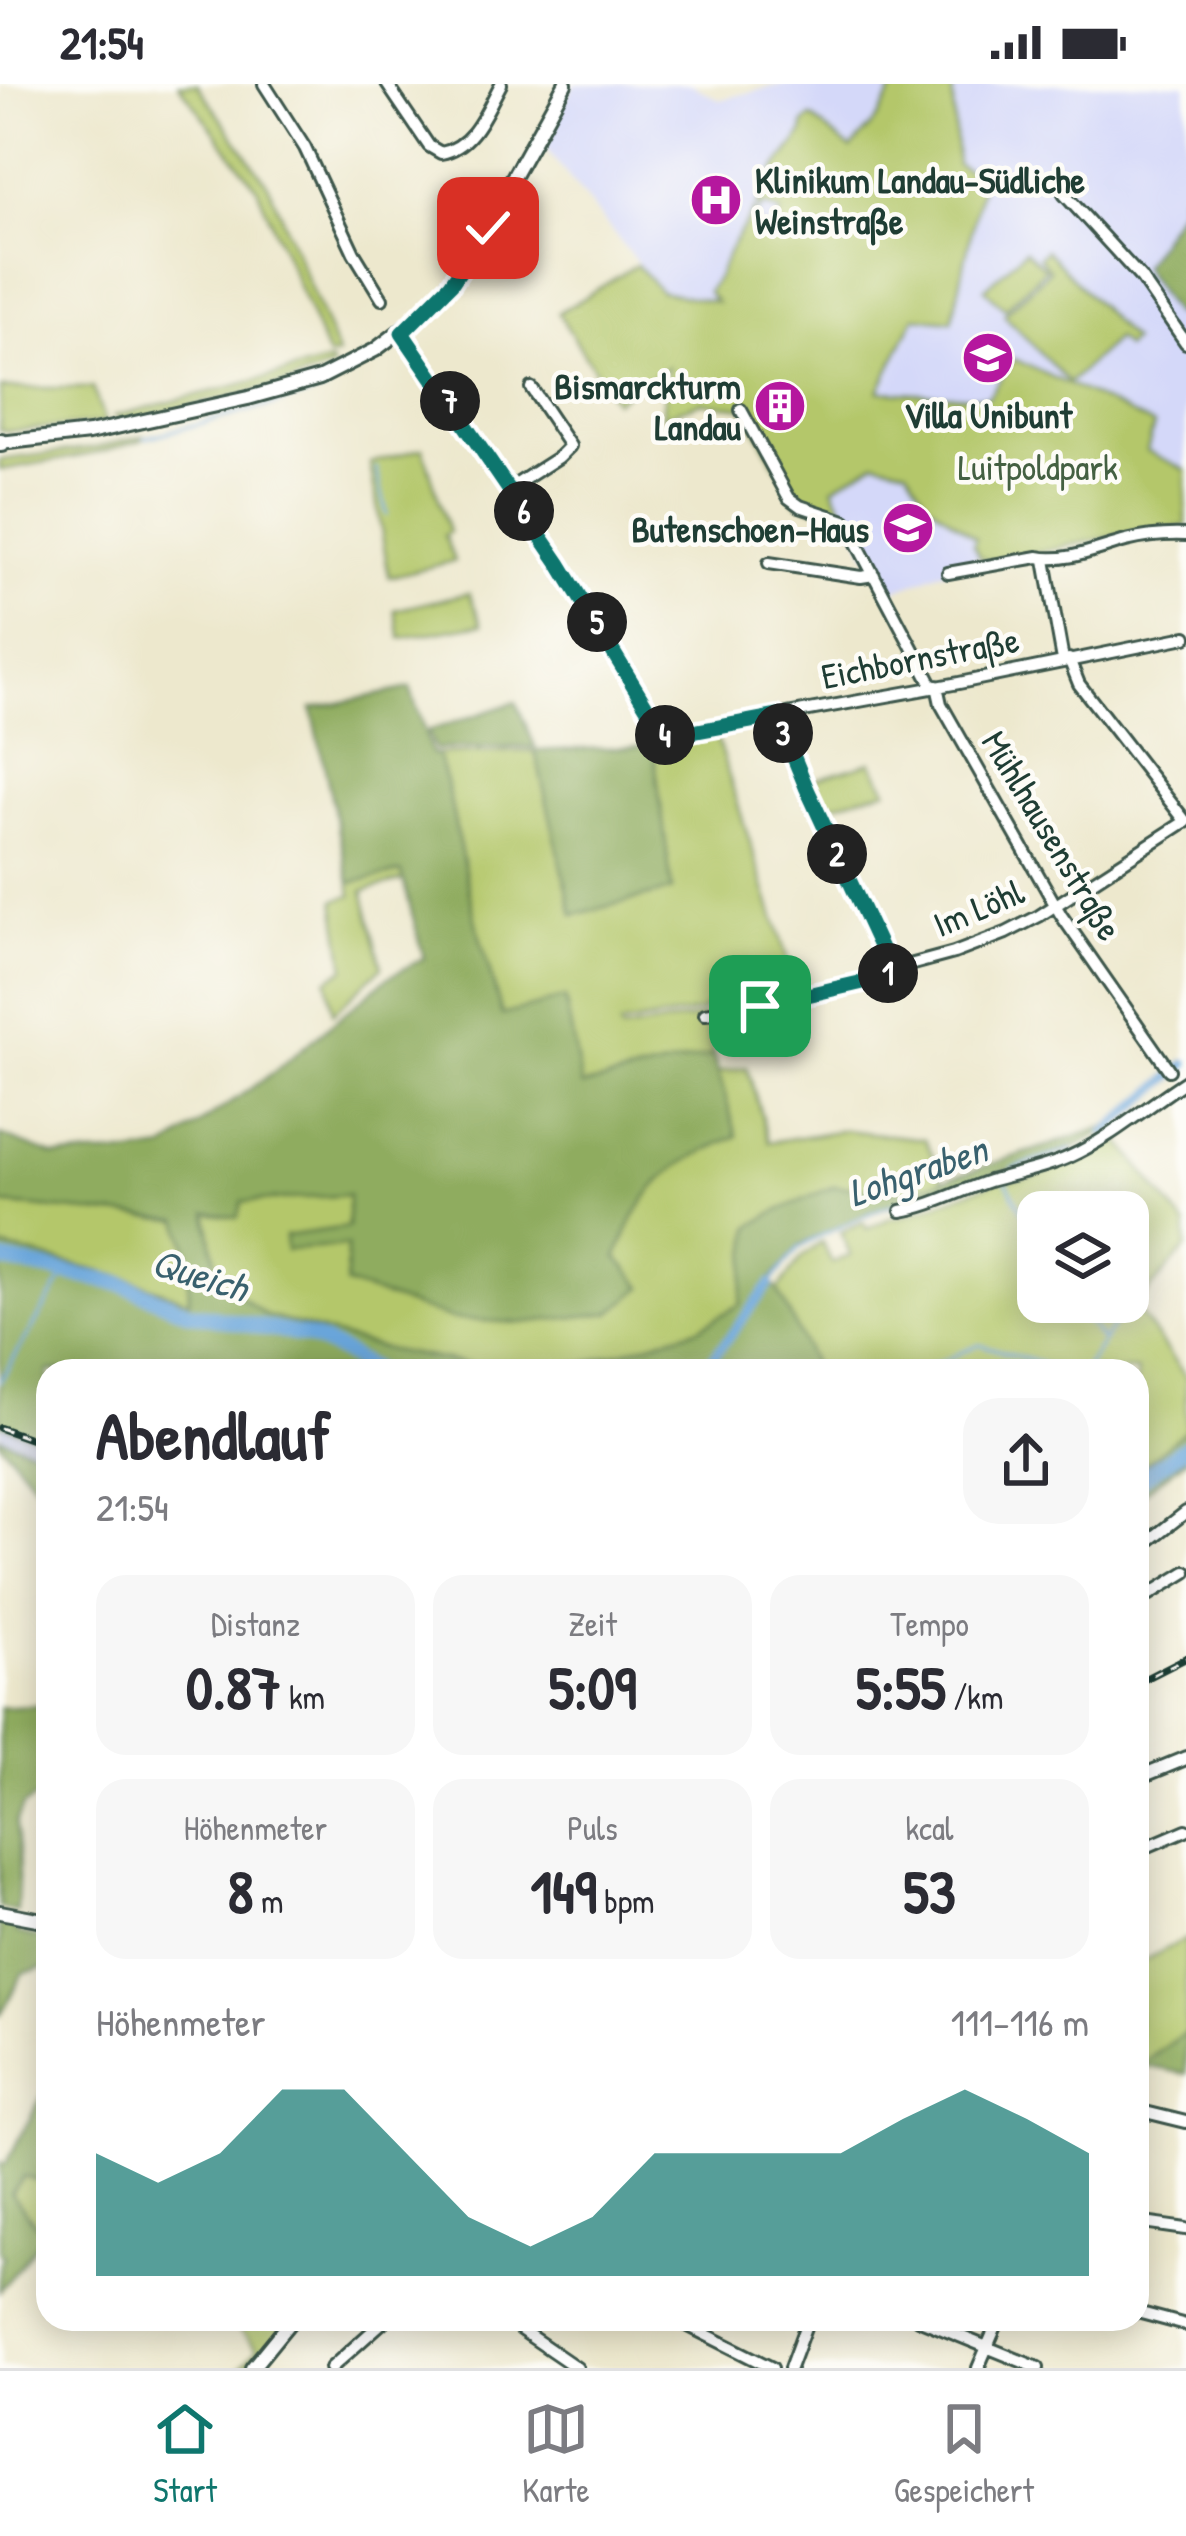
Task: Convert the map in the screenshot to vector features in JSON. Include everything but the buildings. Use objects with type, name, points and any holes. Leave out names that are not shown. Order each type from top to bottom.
[{"type":"street","points":[[283,84],[267,88],[305,148],[354,253],[382,299]]},
{"type":"street","points":[[387,84],[429,146],[441,153],[455,150],[472,136],[501,84]]},
{"type":"street","points":[[0,443],[89,433],[248,398],[320,378],[402,333],[471,257],[565,84]]},
{"type":"street","points":[[1064,194],[1141,278],[1186,343]]},
{"type":"street","points":[[402,333],[509,489],[570,446],[531,388]]},
{"type":"street","name":"Mühlhausenstraße","points":[[741,410],[789,498],[845,521],[1022,849],[1169,1070]]},
{"type":"street","name":"Eichbornstraße","points":[[509,489],[590,610],[665,736],[1186,637]]},
{"type":"street","points":[[948,573],[1070,556],[1139,538],[1186,535]]},
{"type":"street","points":[[1045,560],[1066,660],[1079,684],[1186,822]]},
{"type":"street","points":[[769,563],[874,575]]},
{"type":"street","points":[[777,716],[891,970]]},
{"type":"street","name":"Im Löhl","points":[[705,1014],[881,977],[1006,933],[1186,822]]},
{"type":"street","points":[[901,1211],[1040,1169],[1086,1149],[1184,1085]]},
{"type":"street","points":[[1149,1541],[1186,1512]]},
{"type":"street","points":[[1149,1595],[1186,1572]]},
{"type":"street","points":[[1149,1773],[1186,1758]]},
{"type":"street","points":[[1149,1846],[1186,1830]]},
{"type":"street","points":[[0,1912],[36,1919]]},
{"type":"street","points":[[1149,2113],[1186,2122]]},
{"type":"street","points":[[1149,2224],[1186,2229]]},
{"type":"street","points":[[1149,2315],[1186,2325]]},
{"type":"street","points":[[252,2368],[282,2331]]},
{"type":"street","points":[[331,2368],[373,2331]]},
{"type":"street","points":[[527,2331],[577,2368]]},
{"type":"street","points":[[699,2331],[772,2368]]},
{"type":"street","points":[[790,2368],[804,2331]]},
{"type":"street","points":[[949,2331],[1037,2368]]},
{"type":"street","points":[[978,2368],[994,2331]]},
{"type":"shaded area","name":"Klinikum Landau-Südliche Weinstraße","points":[[574,84],[691,84],[719,100],[784,84],[888,84],[893,90],[878,118],[718,302],[660,291],[542,144]]},
{"type":"shaded area","points":[[952,84],[1186,84],[1186,470],[1147,451],[1153,424],[1083,393],[989,397],[878,392],[915,317],[951,320],[957,164]]},
{"type":"shaded area","name":"Butenschoen-Haus","points":[[876,461],[907,468],[928,502],[976,538],[973,544],[979,557],[888,593],[832,488]]},
{"type":"shaded area","points":[[0,1424],[36,1437],[36,1451],[0,1438]]},
{"type":"green space","points":[[179,84],[197,84],[269,186],[338,355],[328,357],[257,188]]},
{"type":"green space","name":"Luitpoldpark","points":[[888,84],[952,84],[957,164],[983,178],[952,321],[915,317],[879,391],[988,397],[1014,359],[1154,425],[1147,451],[1186,470],[1186,526],[991,561],[979,557],[973,544],[976,538],[928,502],[907,468],[876,461],[833,487],[848,518],[796,502],[744,408],[702,402],[662,416],[668,367],[614,401],[558,313],[637,265],[660,291],[716,302],[707,291],[754,210],[755,224],[774,231],[781,213],[763,205],[760,210],[757,205],[768,179],[803,133],[804,124],[811,117],[851,149],[878,118],[893,90]]},
{"type":"green space","points":[[1186,190],[1186,318],[1173,314],[1142,267],[1182,205]]},
{"type":"green space","points":[[1025,250],[1045,269],[1005,309],[985,289]]},
{"type":"green space","points":[[1046,250],[1132,341],[1125,348],[1116,339],[1069,383],[1004,315],[1050,270],[1039,257]]},
{"type":"green space","points":[[330,362],[333,368],[295,381],[121,422],[114,416]]},
{"type":"green space","points":[[0,388],[93,388],[105,423],[0,430]]},
{"type":"green space","points":[[143,436],[93,454],[0,470],[0,460],[95,448]]},
{"type":"green space","points":[[423,448],[455,561],[389,577],[370,463]]},
{"type":"green space","points":[[469,593],[482,624],[401,638],[395,610]]},
{"type":"green space","points":[[410,688],[446,782],[476,923],[502,1015],[565,998],[582,1086],[713,1055],[737,1136],[675,1168],[648,1195],[617,1257],[643,1287],[610,1313],[521,1323],[452,1319],[346,1284],[347,1246],[286,1250],[285,1236],[348,1227],[348,1195],[242,1202],[238,1217],[207,1213],[218,1279],[266,1316],[438,1359],[36,1359],[36,1437],[0,1424],[0,1247],[126,1278],[189,1301],[187,1247],[179,1220],[0,1204],[0,1135],[55,1156],[165,1149],[274,1072],[387,978],[424,958],[401,872],[350,883],[312,709]]},
{"type":"green space","points":[[516,702],[535,747],[435,749],[428,731]]},
{"type":"green space","points":[[716,736],[797,989],[620,1026],[621,1031],[704,1016],[713,1055],[581,1086],[502,1015],[437,754],[535,751],[574,915],[672,890],[653,746]]},
{"type":"green space","points":[[653,746],[672,890],[573,915],[535,751]]},
{"type":"green space","points":[[871,762],[887,789],[825,807],[814,779]]},
{"type":"green space","points":[[401,872],[404,880],[363,891],[382,967],[333,1013],[327,980],[345,968],[335,900],[352,895],[350,883]]},
{"type":"green space","points":[[747,1067],[769,1142],[844,1130],[925,1139],[944,1181],[905,1192],[834,1186],[751,1228],[741,1304],[698,1329],[599,1359],[438,1359],[389,1350],[266,1316],[218,1279],[207,1213],[237,1217],[241,1202],[349,1195],[348,1227],[286,1236],[287,1249],[348,1246],[642,1287],[617,1257],[637,1212],[675,1168],[737,1136],[717,1072]]},
{"type":"green space","points":[[1110,1129],[1046,1158],[878,1209],[801,1245],[770,1282],[810,1359],[599,1359],[697,1329],[740,1304],[751,1227],[771,1214],[834,1186],[906,1192]]},
{"type":"green space","points":[[1115,1135],[1186,1226],[1186,1248],[1149,1291],[1149,1191],[1017,1191],[1017,1323],[1147,1323],[1186,1377],[1186,1430],[1149,1461],[1149,1359],[810,1359],[778,1290],[802,1257],[822,1242],[832,1263],[850,1255],[841,1232],[863,1222],[867,1229],[1003,1179],[1046,1172]]},
{"type":"green space","points":[[0,1204],[180,1220],[187,1247],[189,1303],[126,1278],[0,1247]]},
{"type":"green space","points":[[1186,1430],[1186,1459],[1149,1488],[1149,1461]]},
{"type":"green space","points":[[0,1438],[36,1451],[36,1486]]},
{"type":"green space","points":[[36,1706],[36,1798],[23,1806],[16,1822],[17,1912],[0,1908],[0,1708]]},
{"type":"green space","points":[[0,1917],[17,1922],[16,1933],[36,1937],[36,1970],[23,1973],[0,2016]]},
{"type":"green space","points":[[1186,1939],[1186,2032],[1149,2059],[1149,1958]]},
{"type":"green space","points":[[1186,2032],[1186,2074],[1149,2067],[1149,2059]]},
{"type":"green space","points":[[36,2107],[36,2180],[24,2176],[11,2194],[36,2224],[36,2244],[0,2291],[4,2256],[0,2253],[0,2163],[5,2165]]},
{"type":"green space","points":[[24,2176],[36,2180],[36,2223],[10,2194]]},
{"type":"green space","points":[[241,2331],[282,2331],[252,2368],[241,2368],[258,2348]]},
{"type":"waterway","points":[[145,438],[325,391]]},
{"type":"waterway","points":[[376,468],[387,515]]},
{"type":"waterway","name":"Lohgraben","points":[[1105,1133],[1186,1064]]},
{"type":"waterway","name":"Lohgraben","points":[[1013,1169],[1072,1150]]},
{"type":"waterway","points":[[1005,1179],[1017,1202]]},
{"type":"waterway","name":"Lohgraben","points":[[770,1284],[799,1248],[823,1235],[882,1208],[964,1185]]},
{"type":"waterway","name":"Queich","points":[[0,1260],[122,1284],[188,1312],[309,1337],[354,1359]]},
{"type":"waterway","points":[[0,1381],[66,1273]]},
{"type":"waterway","name":"Lohgraben","points":[[712,1359],[770,1284]]},
{"type":"waterway","points":[[1088,1323],[1102,1340]]},
{"type":"waterway","points":[[1092,1359],[1115,1323]]},
{"type":"waterway","points":[[947,1359],[979,1344],[1026,1359]]},
{"type":"waterway","name":"Queich","points":[[1149,1473],[1186,1447]]},
{"type":"railway","points":[[0,1428],[36,1441]]},
{"type":"railway","points":[[1149,1677],[1186,1658]]},
{"type":"place","name":"Klinikum Landau-Südliche Weinstraße","points":[[716,200]]},
{"type":"place","name":"Villa Unibunt","points":[[988,358]]},
{"type":"place","name":"Bismarckturm Landau","points":[[780,406]]},
{"type":"place","name":"Butenschoen-Haus","points":[[908,528]]},
{"type":"route","points":[[488,228],[451,284],[402,333],[559,563],[663,734],[777,716],[891,970],[872,980],[760,1006]]}]
